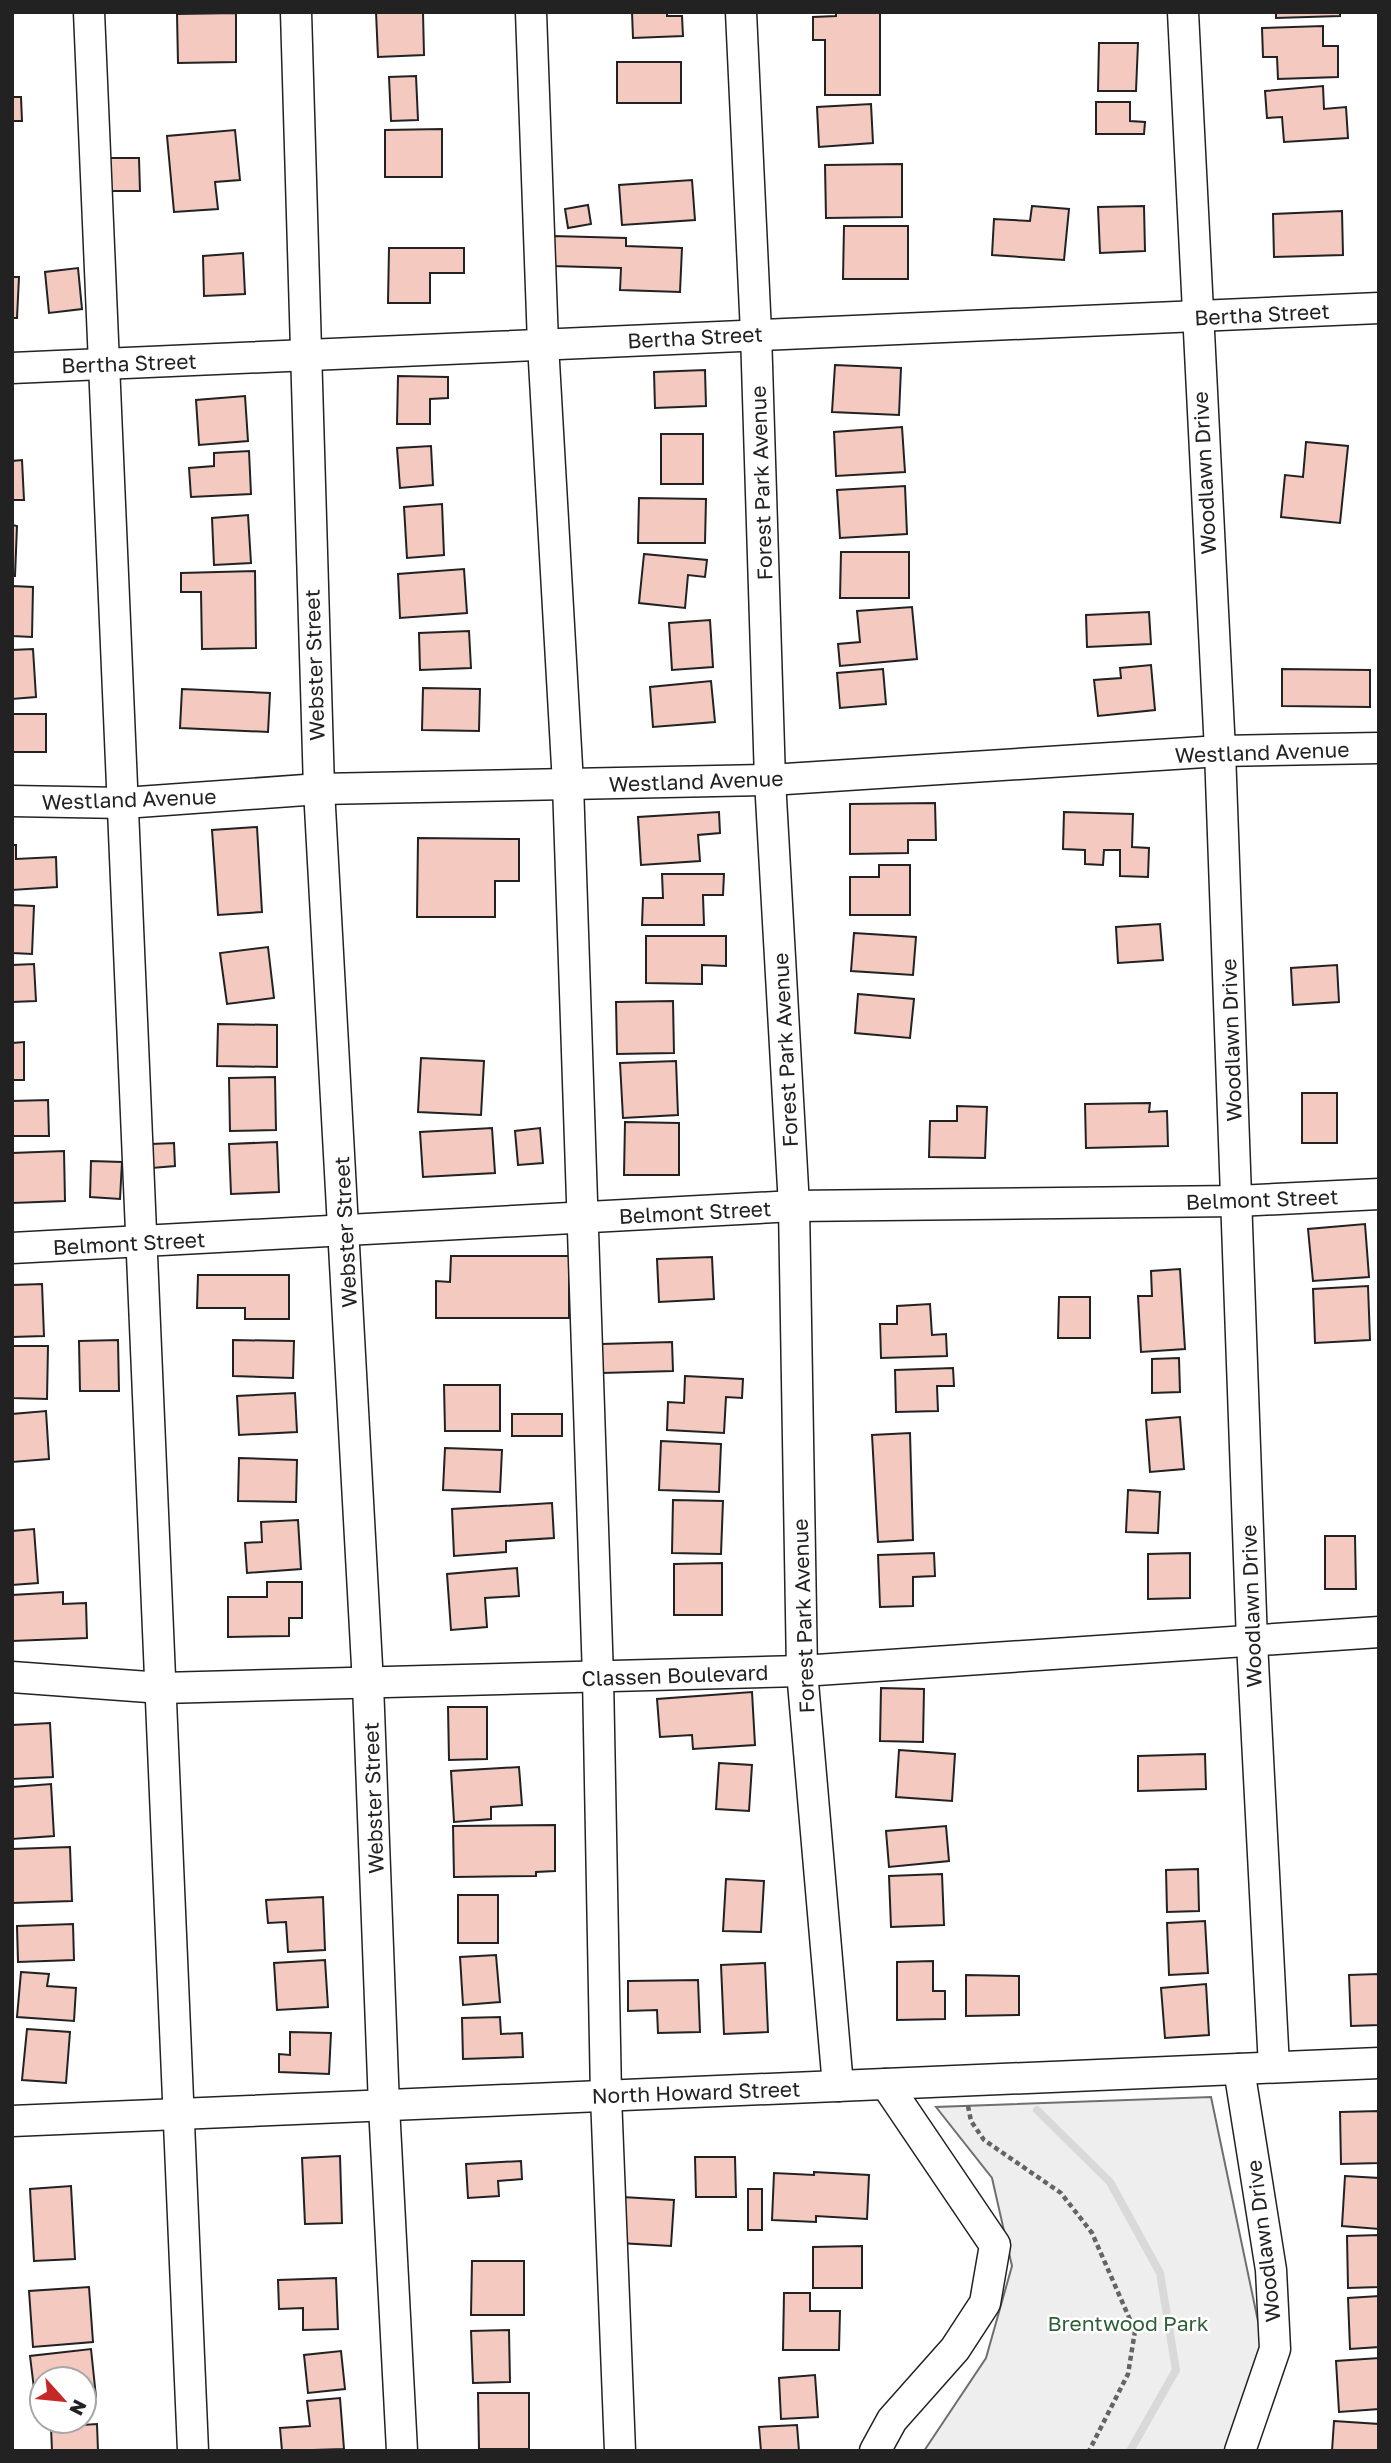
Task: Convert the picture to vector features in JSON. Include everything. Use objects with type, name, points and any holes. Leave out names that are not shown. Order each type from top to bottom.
[{"type":"street","points":[[89,12],[193,2451]]},
{"type":"street","name":"Webster Street","points":[[296,12],[304,356],[319,789],[368,1684],[384,2105],[402,2451]]},
{"type":"street","points":[[531,12],[543,344],[568,784],[598,1677],[606,2096],[620,2451]]},
{"type":"street","name":"Forest Park Avenue","points":[[741,12],[756,333],[770,780],[794,1206],[802,1671],[838,2086]]},
{"type":"street","name":"Woodlawn Drive","points":[[1183,12],[1196,317],[1220,751],[1252,1642],[1274,2067]]},
{"type":"street","name":"Bertha Street","points":[[12,368],[756,333],[1379,308]]},
{"type":"street","name":"Westland Avenue","points":[[12,801],[124,803],[319,789],[770,780],[1220,751],[1379,748]]},
{"type":"street","name":"Belmont Street","points":[[12,1248],[794,1206],[1237,1201],[1379,1194]]},
{"type":"street","name":"Classen Boulevard","points":[[12,1676],[162,1688],[802,1671],[1379,1632]]},
{"type":"street","name":"North Howard Street","points":[[12,2121],[1379,2063]]},
{"type":"street","name":"Woodlawn Drive","points":[[1239,2069],[1271,2270],[1275,2349],[1240,2451]]},
{"type":"street","points":[[875,2451],[892,2420],[955,2349],[985,2303],[995,2245],[886,2084]]},
{"type":"path","points":[[964,2081],[971,2121],[984,2140],[1061,2193],[1091,2233],[1135,2331],[1128,2374],[1089,2451]]},
{"type":"green space","name":"Brentwood Park","points":[[1211,2097],[1263,2345],[1226,2451],[924,2451],[986,2358],[1012,2266],[992,2178],[936,2107]]},
{"type":"building","points":[[376,12],[423,12],[424,55],[378,57]]},
{"type":"building","points":[[632,12],[667,12],[667,16],[682,16],[683,36],[633,38]]},
{"type":"building","points":[[836,12],[880,12],[880,95],[825,95],[825,40],[813,40],[813,17],[836,16]]},
{"type":"building","points":[[1276,12],[1340,12],[1340,16],[1276,18]]},
{"type":"building","points":[[236,13],[236,62],[178,63],[177,14]]},
{"type":"building","points":[[1323,26],[1323,46],[1338,46],[1338,77],[1278,79],[1277,57],[1263,57],[1262,28]]},
{"type":"building","points":[[1099,43],[1138,43],[1136,91],[1098,91]]},
{"type":"building","points":[[617,62],[681,62],[681,103],[617,103]]},
{"type":"building","points":[[416,76],[418,120],[391,121],[389,77]]},
{"type":"building","points":[[1323,86],[1324,109],[1346,107],[1348,138],[1284,142],[1282,117],[1267,118],[1265,91]]},
{"type":"building","points":[[12,97],[21,97],[22,121],[12,121]]},
{"type":"building","points":[[1096,102],[1130,102],[1130,121],[1145,122],[1144,134],[1096,134]]},
{"type":"building","points":[[871,104],[873,143],[819,147],[817,107]]},
{"type":"building","points":[[442,129],[442,177],[385,177],[385,130]]},
{"type":"building","points":[[235,130],[240,180],[215,182],[218,209],[174,212],[167,136]]},
{"type":"building","points":[[106,158],[139,158],[140,191],[107,191]]},
{"type":"building","points":[[902,164],[902,217],[826,218],[825,165]]},
{"type":"building","points":[[692,180],[695,220],[622,225],[619,185]]},
{"type":"building","points":[[588,205],[591,224],[568,228],[565,209]]},
{"type":"building","points":[[1032,206],[1069,209],[1064,260],[992,255],[994,219],[1030,221]]},
{"type":"building","points":[[1144,206],[1145,251],[1100,253],[1098,207]]},
{"type":"building","points":[[1342,211],[1343,255],[1274,257],[1273,214]]},
{"type":"building","points":[[844,226],[908,226],[908,279],[843,279]]},
{"type":"building","points":[[553,236],[626,238],[626,246],[682,248],[680,292],[620,290],[621,268],[552,266]]},
{"type":"building","points":[[389,248],[464,248],[464,273],[430,273],[430,303],[388,303]]},
{"type":"building","points":[[243,253],[245,294],[204,296],[203,256]]},
{"type":"building","points":[[78,268],[82,309],[49,313],[45,272]]},
{"type":"building","points":[[12,277],[19,277],[17,318],[12,318]]},
{"type":"building","points":[[835,365],[901,368],[899,415],[832,412]]},
{"type":"building","points":[[705,370],[706,406],[655,408],[654,372]]},
{"type":"building","points":[[398,376],[448,377],[448,398],[430,399],[430,424],[397,424]]},
{"type":"building","points":[[245,396],[248,441],[199,445],[196,400]]},
{"type":"building","points":[[902,427],[905,472],[836,476],[834,432]]},
{"type":"building","points":[[661,434],[703,434],[703,484],[661,484]]},
{"type":"building","points":[[1306,442],[1348,446],[1340,523],[1281,517],[1285,475],[1303,477]]},
{"type":"building","points":[[431,446],[433,485],[400,488],[397,448]]},
{"type":"building","points":[[249,451],[251,494],[191,497],[189,468],[214,466],[214,453]]},
{"type":"building","points":[[22,460],[24,500],[12,500],[12,461]]},
{"type":"building","points":[[905,486],[907,534],[840,538],[837,490]]},
{"type":"building","points":[[639,498],[706,499],[705,543],[638,543]]},
{"type":"building","points":[[442,504],[444,555],[407,558],[404,507]]},
{"type":"building","points":[[248,515],[251,563],[214,565],[212,518]]},
{"type":"building","points":[[12,525],[17,526],[15,576],[12,576]]},
{"type":"building","points":[[841,552],[909,552],[909,598],[840,598]]},
{"type":"building","points":[[644,554],[707,560],[705,577],[688,575],[685,608],[639,603]]},
{"type":"building","points":[[464,569],[467,613],[400,618],[398,574]]},
{"type":"building","points":[[255,571],[256,648],[202,649],[201,592],[181,592],[181,573]]},
{"type":"building","points":[[12,586],[33,587],[32,637],[12,636]]},
{"type":"building","points":[[912,607],[917,659],[840,666],[838,644],[860,642],[857,611]]},
{"type":"building","points":[[1149,612],[1151,644],[1087,647],[1086,615]]},
{"type":"building","points":[[710,620],[713,667],[672,670],[669,623]]},
{"type":"building","points":[[469,631],[471,668],[420,670],[419,633]]},
{"type":"building","points":[[33,649],[36,697],[12,699],[12,650]]},
{"type":"building","points":[[1151,665],[1155,710],[1098,716],[1094,680],[1121,678],[1120,668]]},
{"type":"building","points":[[883,669],[886,704],[840,708],[837,673]]},
{"type":"building","points":[[1282,669],[1370,670],[1370,707],[1282,706]]},
{"type":"building","points":[[711,681],[715,722],[653,727],[650,687]]},
{"type":"building","points":[[423,688],[480,689],[479,731],[422,730]]},
{"type":"building","points":[[182,689],[270,693],[268,732],[180,728]]},
{"type":"building","points":[[12,714],[46,714],[46,752],[12,752]]},
{"type":"building","points":[[935,803],[936,840],[908,840],[908,853],[850,854],[850,804]]},
{"type":"building","points":[[719,812],[720,833],[698,835],[700,861],[641,865],[638,817]]},
{"type":"building","points":[[1064,812],[1133,814],[1132,847],[1149,848],[1148,877],[1120,876],[1120,850],[1104,850],[1103,865],[1085,864],[1085,850],[1063,849]]},
{"type":"building","points":[[257,827],[262,912],[218,915],[212,830]]},
{"type":"building","points":[[418,838],[519,839],[519,881],[495,881],[495,917],[417,917]]},
{"type":"building","points":[[12,845],[16,845],[16,859],[56,857],[57,887],[12,890]]},
{"type":"building","points":[[879,865],[910,865],[910,915],[850,915],[850,877],[879,877]]},
{"type":"building","points":[[662,874],[724,874],[723,895],[703,895],[704,925],[642,925],[643,898],[663,898]]},
{"type":"building","points":[[12,905],[34,906],[32,954],[12,953]]},
{"type":"building","points":[[1160,924],[1163,960],[1118,963],[1116,927]]},
{"type":"building","points":[[854,933],[916,937],[913,975],[851,971]]},
{"type":"building","points":[[646,936],[726,936],[726,966],[702,965],[702,984],[646,983]]},
{"type":"building","points":[[268,947],[274,998],[227,1004],[220,953]]},
{"type":"building","points":[[34,964],[36,1001],[12,1002],[12,965]]},
{"type":"building","points":[[1337,965],[1339,1002],[1293,1005],[1291,968]]},
{"type":"building","points":[[858,994],[914,999],[910,1038],[855,1033]]},
{"type":"building","points":[[673,1001],[674,1053],[617,1054],[616,1002]]},
{"type":"building","points":[[218,1024],[277,1025],[277,1067],[217,1066]]},
{"type":"building","points":[[24,1042],[24,1080],[12,1080],[12,1043]]},
{"type":"building","points":[[421,1058],[484,1061],[481,1115],[418,1112]]},
{"type":"building","points":[[676,1061],[678,1115],[623,1118],[620,1063]]},
{"type":"building","points":[[275,1077],[276,1130],[230,1131],[229,1078]]},
{"type":"building","points":[[1302,1093],[1337,1093],[1337,1143],[1302,1143]]},
{"type":"building","points":[[48,1100],[49,1136],[12,1136],[12,1101]]},
{"type":"building","points":[[1150,1103],[1149,1112],[1167,1111],[1168,1146],[1086,1148],[1085,1104]]},
{"type":"building","points":[[957,1106],[987,1107],[985,1158],[929,1157],[930,1121],[957,1121]]},
{"type":"building","points":[[625,1122],[679,1123],[679,1175],[624,1175]]},
{"type":"building","points":[[492,1128],[495,1173],[423,1177],[420,1132]]},
{"type":"building","points":[[540,1128],[543,1163],[518,1165],[515,1131]]},
{"type":"building","points":[[277,1142],[279,1192],[231,1194],[229,1144]]},
{"type":"building","points":[[174,1143],[175,1166],[152,1168],[151,1144]]},
{"type":"building","points":[[64,1151],[65,1201],[12,1203],[12,1153]]},
{"type":"building","points":[[91,1161],[122,1162],[120,1199],[90,1197]]},
{"type":"building","points":[[1365,1224],[1369,1277],[1313,1281],[1308,1229]]},
{"type":"building","points":[[451,1256],[569,1256],[569,1318],[436,1318],[436,1281],[450,1282]]},
{"type":"building","points":[[712,1257],[714,1299],[659,1302],[657,1259]]},
{"type":"building","points":[[1180,1269],[1185,1349],[1141,1352],[1138,1296],[1152,1296],[1151,1271]]},
{"type":"building","points":[[198,1275],[289,1275],[289,1319],[245,1319],[245,1308],[197,1308]]},
{"type":"building","points":[[42,1284],[44,1336],[12,1337],[12,1285]]},
{"type":"building","points":[[1368,1286],[1370,1340],[1315,1343],[1313,1289]]},
{"type":"building","points":[[1059,1297],[1090,1297],[1090,1338],[1058,1338]]},
{"type":"building","points":[[930,1304],[932,1335],[946,1334],[947,1356],[881,1358],[880,1324],[897,1324],[897,1306]]},
{"type":"building","points":[[118,1340],[119,1391],[80,1391],[79,1341]]},
{"type":"building","points":[[233,1340],[294,1341],[293,1378],[233,1376]]},
{"type":"building","points":[[672,1342],[673,1371],[602,1373],[601,1344]]},
{"type":"building","points":[[12,1346],[48,1346],[47,1399],[12,1398]]},
{"type":"building","points":[[1179,1358],[1180,1392],[1152,1393],[1152,1359]]},
{"type":"building","points":[[953,1368],[954,1386],[937,1386],[938,1411],[896,1412],[895,1370]]},
{"type":"building","points":[[685,1376],[743,1379],[742,1398],[726,1397],[724,1433],[667,1430],[668,1402],[684,1403]]},
{"type":"building","points":[[444,1385],[500,1385],[500,1431],[445,1431]]},
{"type":"building","points":[[295,1393],[297,1432],[239,1435],[237,1396]]},
{"type":"building","points":[[46,1411],[49,1459],[12,1462],[12,1414]]},
{"type":"building","points":[[512,1414],[562,1414],[562,1436],[512,1436]]},
{"type":"building","points":[[1180,1417],[1184,1469],[1150,1472],[1146,1420]]},
{"type":"building","points":[[910,1433],[913,1540],[878,1542],[872,1435]]},
{"type":"building","points":[[661,1441],[721,1444],[719,1492],[659,1490]]},
{"type":"building","points":[[445,1448],[502,1450],[500,1492],[443,1490]]},
{"type":"building","points":[[239,1458],[297,1460],[296,1502],[238,1501]]},
{"type":"building","points":[[1128,1490],[1160,1492],[1158,1533],[1126,1532]]},
{"type":"building","points":[[673,1500],[723,1501],[721,1554],[672,1553]]},
{"type":"building","points":[[552,1503],[554,1538],[506,1541],[506,1552],[454,1556],[452,1509]]},
{"type":"building","points":[[298,1520],[301,1569],[247,1573],[245,1543],[262,1542],[261,1522]]},
{"type":"building","points":[[34,1529],[38,1583],[12,1585],[12,1531]]},
{"type":"building","points":[[1325,1536],[1355,1536],[1356,1589],[1325,1589]]},
{"type":"building","points":[[934,1553],[935,1576],[913,1577],[913,1606],[880,1607],[878,1555]]},
{"type":"building","points":[[1190,1553],[1190,1598],[1148,1599],[1148,1554]]},
{"type":"building","points":[[722,1563],[722,1615],[674,1615],[674,1564]]},
{"type":"building","points":[[517,1568],[519,1596],[485,1598],[487,1627],[451,1630],[447,1574]]},
{"type":"building","points":[[267,1582],[302,1582],[302,1618],[289,1618],[289,1636],[228,1637],[228,1597],[267,1597]]},
{"type":"building","points":[[63,1592],[63,1604],[86,1603],[87,1638],[12,1641],[12,1595]]},
{"type":"building","points":[[881,1688],[924,1689],[923,1742],[880,1741]]},
{"type":"building","points":[[752,1692],[755,1745],[693,1749],[692,1735],[660,1737],[657,1699]]},
{"type":"building","points":[[448,1707],[487,1707],[487,1759],[449,1760]]},
{"type":"building","points":[[50,1723],[53,1777],[12,1779],[12,1725]]},
{"type":"building","points":[[899,1750],[955,1754],[952,1801],[896,1797]]},
{"type":"building","points":[[1205,1754],[1206,1789],[1138,1791],[1138,1756]]},
{"type":"building","points":[[719,1763],[752,1765],[749,1811],[716,1809]]},
{"type":"building","points":[[519,1767],[522,1805],[491,1807],[491,1819],[454,1822],[451,1771]]},
{"type":"building","points":[[51,1784],[54,1836],[12,1839],[12,1787]]},
{"type":"building","points":[[555,1825],[555,1871],[536,1872],[536,1876],[454,1877],[453,1826]]},
{"type":"building","points":[[946,1826],[949,1861],[889,1867],[886,1831]]},
{"type":"building","points":[[70,1847],[72,1901],[12,1903],[12,1849]]},
{"type":"building","points":[[1198,1869],[1199,1911],[1167,1912],[1166,1870]]},
{"type":"building","points":[[942,1874],[944,1925],[891,1927],[889,1876]]},
{"type":"building","points":[[726,1879],[764,1881],[761,1932],[723,1931]]},
{"type":"building","points":[[458,1895],[498,1895],[498,1943],[458,1943]]},
{"type":"building","points":[[323,1897],[325,1950],[288,1952],[286,1922],[268,1923],[266,1900]]},
{"type":"building","points":[[1205,1921],[1208,1973],[1169,1975],[1167,1923]]},
{"type":"building","points":[[73,1924],[74,1960],[18,1962],[17,1926]]},
{"type":"building","points":[[496,1955],[500,2002],[463,2005],[460,1957]]},
{"type":"building","points":[[325,1960],[328,2007],[277,2010],[274,1963]]},
{"type":"building","points":[[933,1961],[933,1991],[945,1991],[945,2019],[897,2020],[897,1962]]},
{"type":"building","points":[[765,1963],[768,2032],[724,2034],[721,1965]]},
{"type":"building","points":[[21,1972],[49,1974],[47,1986],[76,1988],[74,2021],[17,2017]]},
{"type":"building","points":[[1378,1974],[1379,2025],[1351,2026],[1349,1975]]},
{"type":"building","points":[[966,1975],[1019,1976],[1019,2015],[966,2016]]},
{"type":"building","points":[[698,1980],[700,2032],[658,2033],[657,2010],[628,2011],[628,1981]]},
{"type":"building","points":[[1206,1984],[1209,2035],[1165,2038],[1161,1988]]},
{"type":"building","points":[[500,2017],[501,2034],[522,2033],[523,2057],[463,2059],[462,2018]]},
{"type":"building","points":[[27,2029],[70,2032],[66,2083],[22,2080]]},
{"type":"building","points":[[290,2032],[331,2033],[329,2074],[279,2072],[279,2054],[290,2055]]},
{"type":"building","points":[[1379,2111],[1379,2163],[1341,2164],[1340,2112]]},
{"type":"building","points":[[340,2156],[342,2223],[305,2224],[302,2158]]},
{"type":"building","points":[[695,2157],[735,2157],[736,2197],[696,2197]]},
{"type":"building","points":[[521,2161],[522,2179],[498,2181],[499,2196],[468,2198],[466,2164]]},
{"type":"building","points":[[814,2172],[869,2175],[867,2219],[816,2216],[816,2222],[772,2220],[774,2173],[814,2175]]},
{"type":"building","points":[[1345,2176],[1379,2178],[1379,2229],[1342,2226]]},
{"type":"building","points":[[71,2186],[75,2259],[34,2261],[30,2189]]},
{"type":"building","points":[[748,2189],[762,2189],[762,2230],[748,2230]]},
{"type":"building","points":[[622,2197],[674,2200],[671,2246],[619,2243]]},
{"type":"building","points":[[1379,2235],[1379,2287],[1348,2288],[1347,2236]]},
{"type":"building","points":[[862,2246],[862,2288],[813,2288],[813,2247]]},
{"type":"building","points":[[472,2261],[524,2261],[524,2315],[471,2315]]},
{"type":"building","points":[[336,2278],[338,2329],[303,2330],[303,2308],[279,2309],[278,2280]]},
{"type":"building","points":[[89,2287],[93,2342],[33,2347],[29,2291]]},
{"type":"building","points":[[784,2293],[810,2293],[810,2311],[840,2311],[839,2350],[783,2350]]},
{"type":"building","points":[[1379,2296],[1379,2347],[1350,2349],[1348,2298]]},
{"type":"building","points":[[509,2330],[510,2382],[473,2383],[471,2331]]},
{"type":"building","points":[[91,2349],[93,2365],[31,2365],[30,2356]]},
{"type":"building","points":[[341,2351],[345,2389],[308,2393],[304,2355]]},
{"type":"building","points":[[1379,2358],[1379,2409],[1339,2412],[1336,2361]]},
{"type":"building","points":[[815,2375],[818,2417],[781,2419],[779,2378]]},
{"type":"building","points":[[478,2393],[529,2393],[529,2449],[479,2449]]},
{"type":"building","points":[[340,2398],[344,2449],[282,2451],[280,2428],[310,2426],[307,2401]]},
{"type":"building","points":[[1334,2421],[1379,2424],[1379,2451],[1332,2451]]},
{"type":"building","points":[[797,2425],[799,2451],[761,2451],[759,2427]]},
{"type":"building","points":[[51,2435],[97,2435],[98,2451],[52,2451]]},
{"type":"waterway","points":[[1037,2110],[1110,2182],[1160,2273],[1176,2370],[1130,2451]]}]
